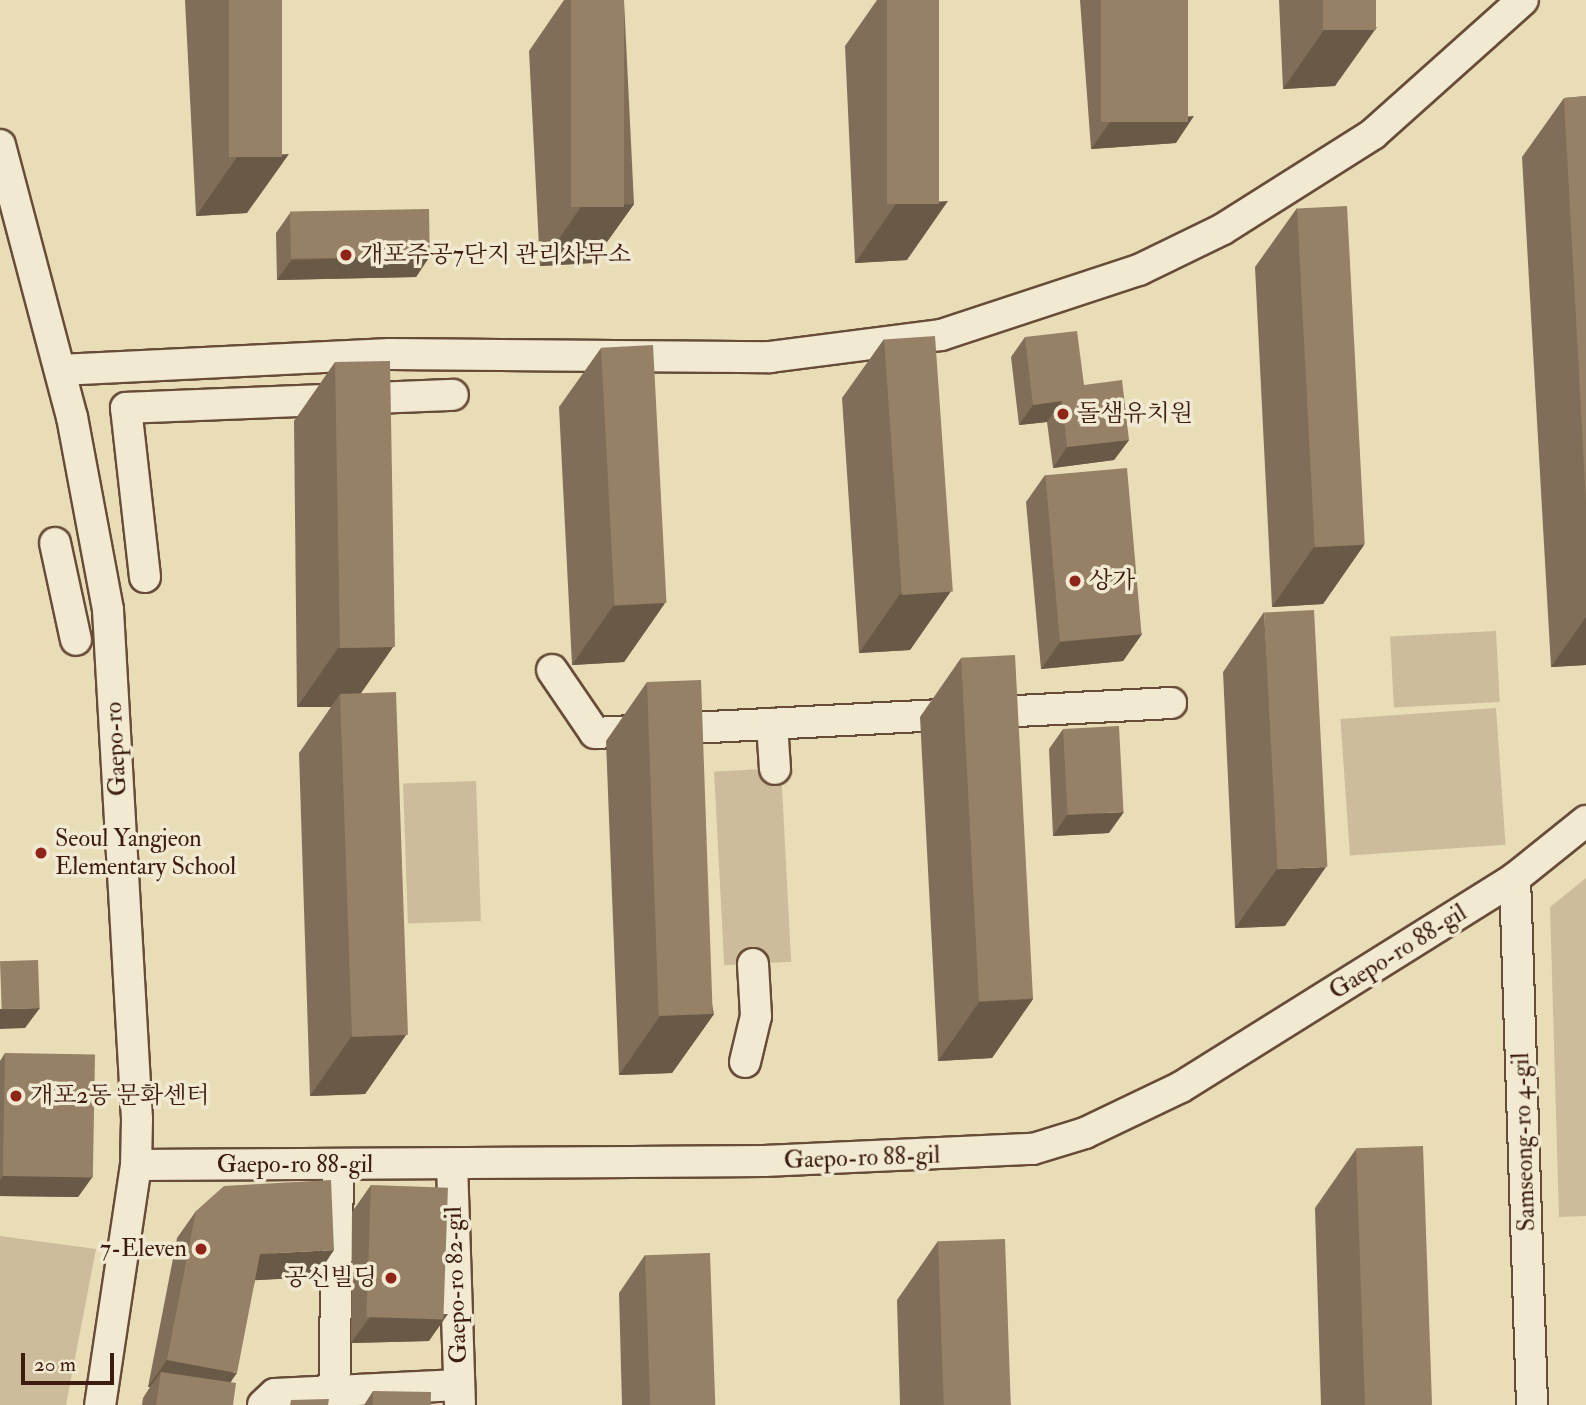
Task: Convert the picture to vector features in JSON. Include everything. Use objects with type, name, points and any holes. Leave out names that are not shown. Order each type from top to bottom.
[{"type":"street","points":[[60,370],[390,354],[770,357],[941,335],[1139,270],[1223,229],[1373,134],[1523,0]]},
{"type":"street","name":"Gaepo-ro","points":[[0,145],[60,370],[108,610],[136,1165],[100,1405]]},
{"type":"street","points":[[145,577],[126,408],[453,395]]},
{"type":"street","points":[[55,543],[76,640]]},
{"type":"street","points":[[552,670],[595,733],[1171,703]]},
{"type":"street","points":[[772,724],[775,769]]},
{"type":"street","name":"Gaepo-ro 88-gil","points":[[136,1165],[452,1164],[951,1155],[1056,1143],[1181,1087],[1515,878],[1586,821]]},
{"type":"street","name":"Samseong-ro 4-gil","points":[[1515,878],[1532,1405]]},
{"type":"street","points":[[745,1062],[756,1016],[753,964]]},
{"type":"street","name":"Gaepo-ro 82-gil","points":[[452,1164],[459,1395]]},
{"type":"street","points":[[333,1397],[338,1165]]},
{"type":"street","points":[[263,1405],[275,1394],[333,1397],[459,1395]]},
{"type":"shaded area","points":[[1496,631],[1500,702],[1394,707],[1390,637]]},
{"type":"shaded area","points":[[1496,708],[1506,845],[1350,856],[1340,719]]},
{"type":"shaded area","points":[[781,768],[791,962],[724,965],[714,772]]},
{"type":"shaded area","points":[[476,781],[481,921],[408,923],[403,784]]},
{"type":"shaded area","points":[[1586,878],[1586,1216],[1559,1217],[1550,907]]},
{"type":"shaded area","points":[[0,1236],[96,1249],[66,1405],[0,1405]]},
{"type":"building","points":[[229,0],[282,0],[282,157],[229,157]]},
{"type":"building","points":[[571,0],[624,0],[624,207],[571,207]]},
{"type":"building","points":[[887,0],[939,0],[939,204],[887,204]]},
{"type":"building","points":[[1101,0],[1188,0],[1188,122],[1101,122]]},
{"type":"building","points":[[1323,0],[1376,0],[1376,30],[1323,30]]},
{"type":"building","points":[[1586,96],[1586,502],[1564,98]]},
{"type":"building","points":[[1347,206],[1365,545],[1315,547],[1297,209]]},
{"type":"building","points":[[429,209],[430,256],[291,258],[290,211]]},
{"type":"building","points":[[1077,331],[1084,385],[1122,380],[1129,440],[1067,447],[1062,401],[1033,405],[1025,337]]},
{"type":"building","points":[[935,336],[953,591],[902,595],[884,340]]},
{"type":"building","points":[[653,345],[667,603],[615,605],[601,348]]},
{"type":"building","points":[[390,361],[395,647],[340,648],[335,362]]},
{"type":"building","name":"상가","points":[[1127,468],[1142,634],[1060,642],[1045,475]]},
{"type":"building","points":[[1314,610],[1327,867],[1278,869],[1264,613]]},
{"type":"building","points":[[1015,655],[1033,999],[979,1001],[961,658]]},
{"type":"building","points":[[701,680],[713,1014],[659,1016],[647,682]]},
{"type":"building","points":[[396,692],[408,1035],[352,1037],[340,694]]},
{"type":"building","points":[[1119,726],[1124,812],[1068,815],[1063,729]]},
{"type":"building","points":[[38,960],[40,1008],[2,1009],[0,961]]},
{"type":"building","points":[[5,1053],[95,1055],[93,1178],[3,1176]]},
{"type":"building","points":[[1423,1146],[1432,1405],[1365,1405],[1356,1148]]},
{"type":"building","points":[[331,1180],[334,1250],[260,1254],[237,1373],[167,1360],[196,1211],[224,1186]]},
{"type":"building","name":"공신빌딩","points":[[371,1185],[448,1188],[443,1320],[366,1317]]},
{"type":"building","points":[[1005,1239],[1011,1405],[944,1405],[938,1241]]},
{"type":"building","points":[[710,1253],[715,1405],[650,1405],[645,1255]]},
{"type":"building","points":[[161,1372],[236,1383],[233,1405],[156,1405]]},
{"type":"building","points":[[373,1391],[431,1392],[431,1405],[373,1405]]},
{"type":"building","points":[[329,1399],[328,1405],[290,1405],[291,1400]]},
{"type":"place","name":"개포주공7단지 관리사무소","points":[[346,255]]},
{"type":"place","name":"돌샘유치원","points":[[1063,414]]},
{"type":"place","name":"상가","points":[[1075,581]]},
{"type":"place","name":"Seoul Yangjeon Elementary School","points":[[41,853]]},
{"type":"place","name":"개포2동 문화센터","points":[[16,1096]]},
{"type":"place","name":"7-Eleven","points":[[201,1249]]},
{"type":"place","name":"공신빌딩","points":[[391,1278]]}]
